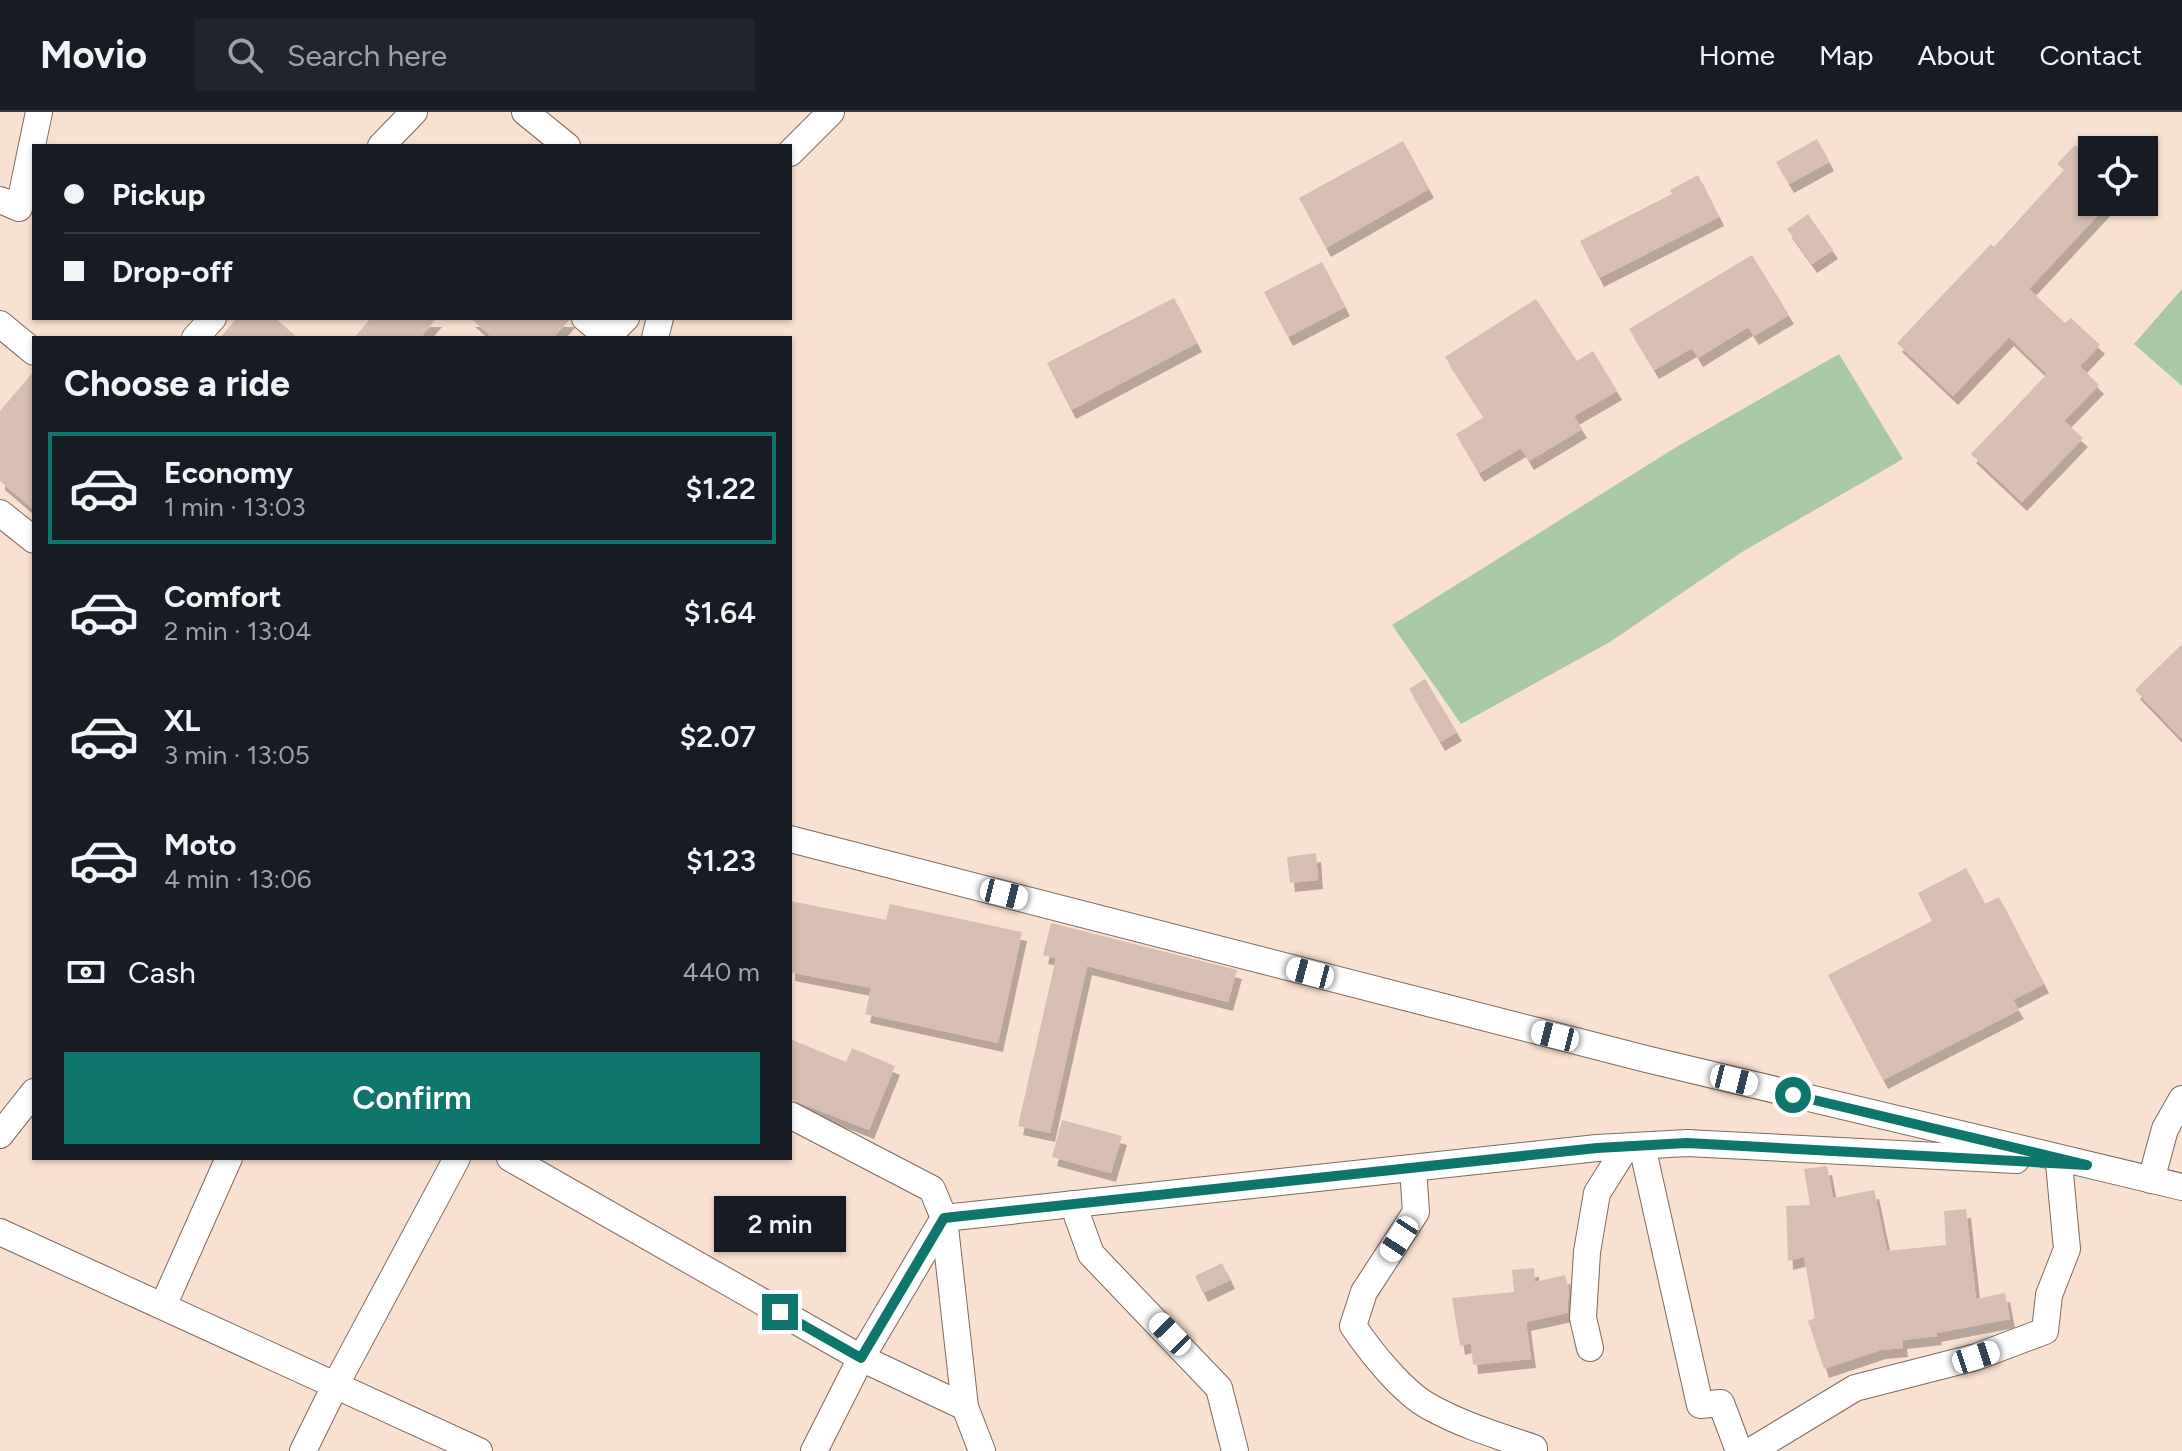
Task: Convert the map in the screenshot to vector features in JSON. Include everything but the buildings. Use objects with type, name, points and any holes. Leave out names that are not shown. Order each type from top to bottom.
[{"type":"street","points":[[32,144],[39,112]]},
{"type":"street","points":[[386,144],[414,112]]},
{"type":"street","points":[[525,112],[565,144]]},
{"type":"street","points":[[792,151],[831,112]]},
{"type":"street","points":[[0,200],[19,208],[32,146]]},
{"type":"street","points":[[587,320],[605,336]]},
{"type":"street","points":[[609,336],[624,320]]},
{"type":"street","points":[[0,513],[32,538]]},
{"type":"street","points":[[792,840],[1646,1059],[2182,1187]]},
{"type":"street","points":[[0,1135],[32,1095]]},
{"type":"street","points":[[2151,1180],[2165,1129],[2182,1099]]},
{"type":"street","points":[[792,1116],[932,1189],[944,1218],[965,1407],[982,1451]]},
{"type":"street","points":[[944,1218],[1413,1168],[1687,1143],[2087,1165]]},
{"type":"street","points":[[1590,1348],[1583,1318],[1587,1252],[1597,1193],[1634,1146]]},
{"type":"street","points":[[1634,1146],[1700,1405],[1721,1403],[1739,1451]]},
{"type":"street","points":[[163,1306],[228,1160]]},
{"type":"street","points":[[303,1451],[456,1160]]},
{"type":"street","points":[[514,1160],[861,1358],[965,1407]]},
{"type":"street","points":[[1751,1451],[1855,1388],[1976,1357],[2045,1331],[2049,1295],[2067,1249],[2059,1163]]},
{"type":"street","points":[[1413,1168],[1416,1212],[1364,1292],[1353,1326],[1372,1354],[1427,1406],[1534,1448],[1534,1451]]},
{"type":"street","points":[[1073,1204],[1091,1254],[1219,1388],[1235,1451]]},
{"type":"street","points":[[814,1451],[861,1358],[944,1218]]},
{"type":"street","points":[[0,1232],[479,1451]]},
{"type":"green space","points":[[2182,289],[2182,386],[2134,344]]},
{"type":"green space","points":[[1839,354],[1903,459],[1742,552],[1610,642],[1461,724],[1392,625],[1678,446]]},
{"type":"route","points":[[780,1312],[861,1358],[944,1218],[1597,1148],[1687,1143],[2087,1165],[1793,1095]]}]
